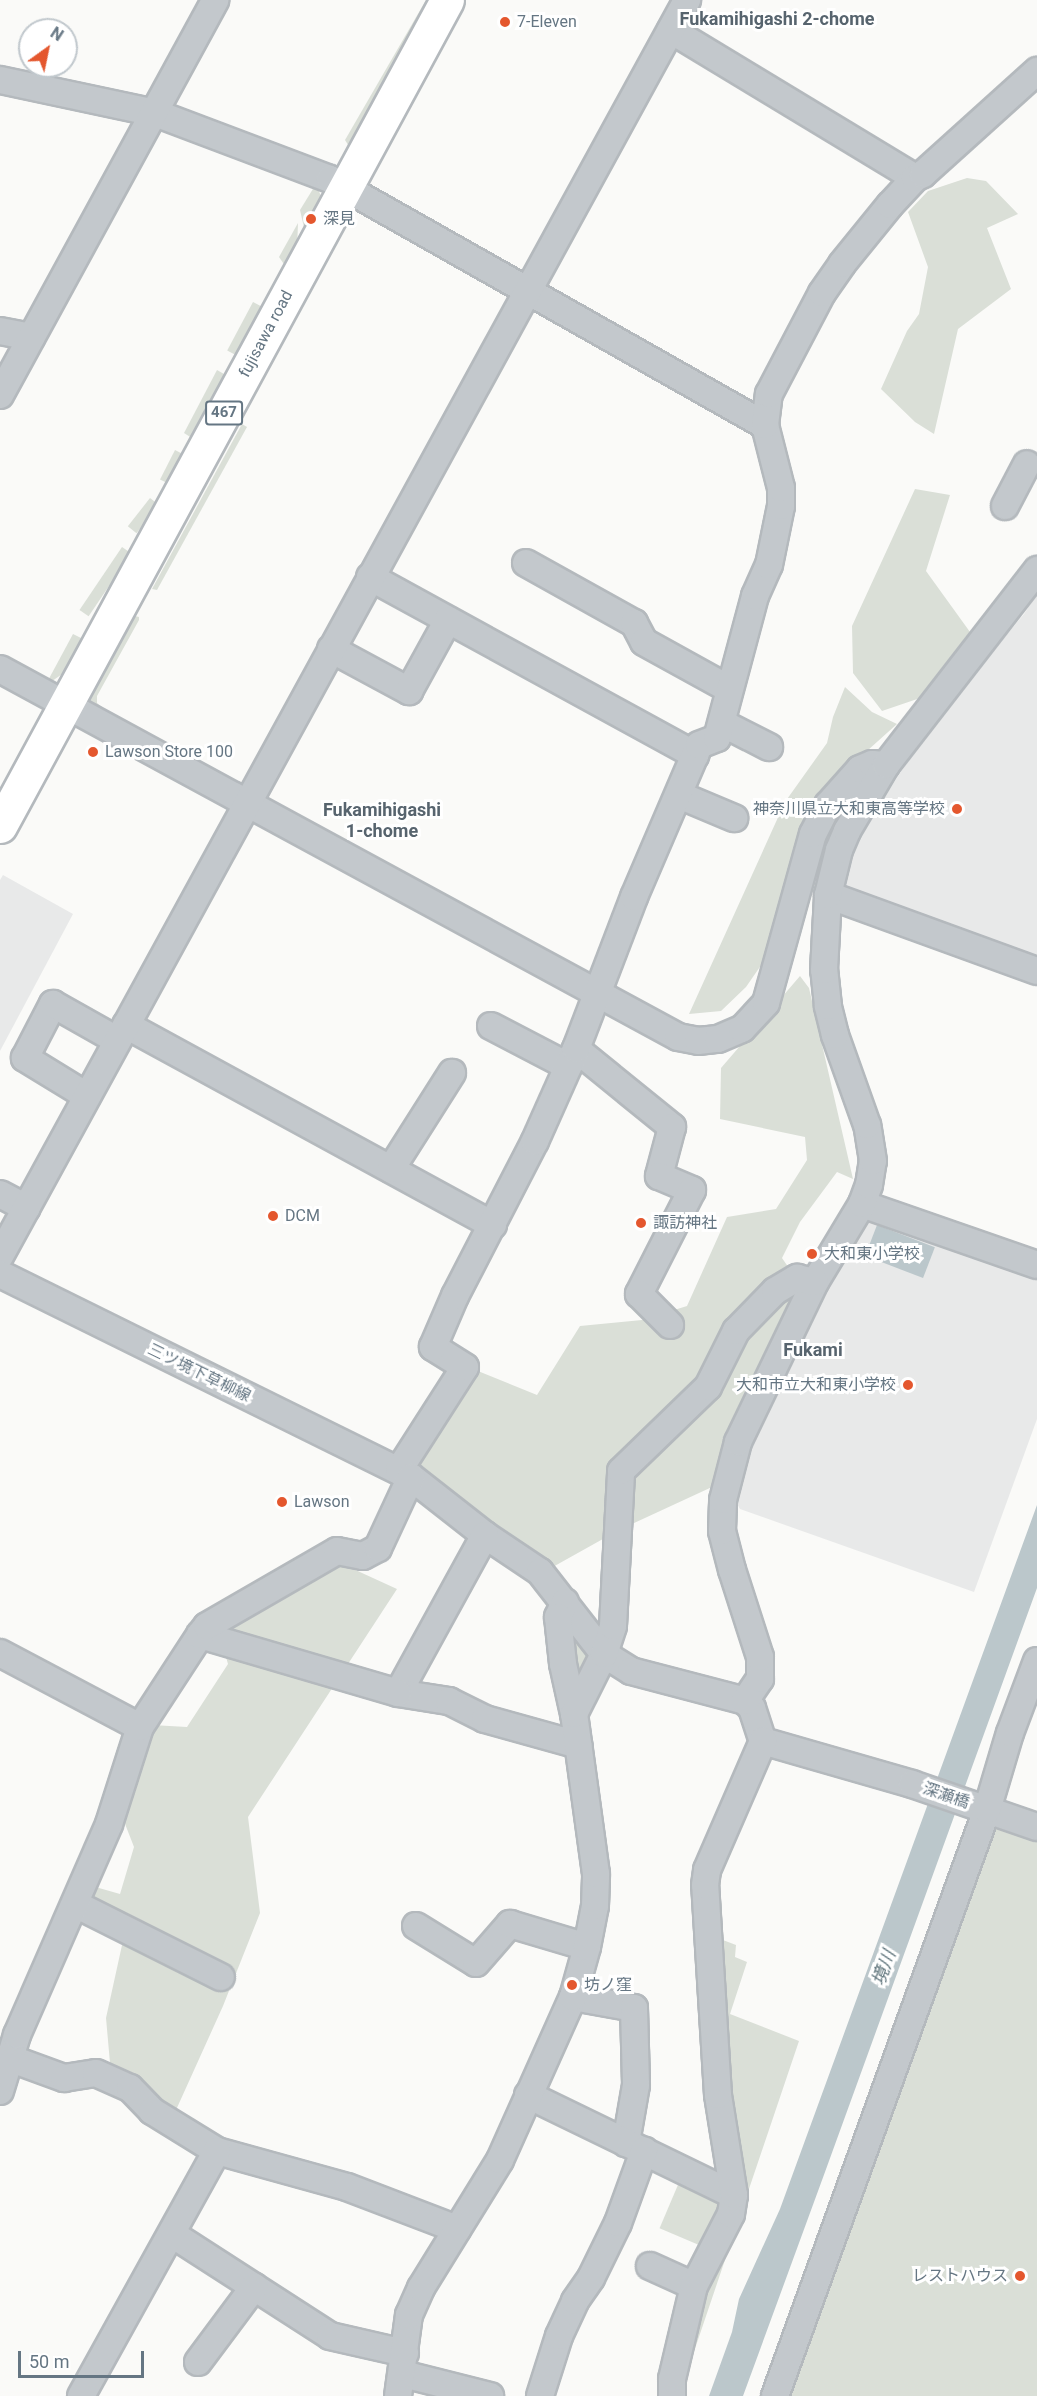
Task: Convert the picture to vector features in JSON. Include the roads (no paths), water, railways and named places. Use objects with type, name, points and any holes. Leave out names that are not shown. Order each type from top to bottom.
[{"type":"highway","name":"fujisawa road","points":[[0,826],[447,0]]},
{"type":"street","points":[[0,394],[215,0]]},
{"type":"street","points":[[0,1256],[526,290],[687,0]]},
{"type":"street","points":[[670,30],[915,178]]},
{"type":"street","points":[[0,2091],[9,2040],[75,1904],[110,1824],[140,1727],[207,1626],[337,1551],[363,1556],[378,1548],[405,1474],[465,1366],[433,1347],[535,1142],[572,1058],[638,887],[699,745],[717,738],[722,723],[755,596],[769,565],[781,506],[781,488],[765,425],[769,394],[822,293],[842,264],[915,178],[923,174],[1037,71]]},
{"type":"street","points":[[0,80],[154,113],[346,187],[765,425]]},
{"type":"street","points":[[0,331],[32,337]]},
{"type":"street","points":[[1005,506],[1028,477]]},
{"type":"street","points":[[526,563],[634,622],[644,642],[729,689]]},
{"type":"street","points":[[745,1701],[760,1679],[760,1657],[732,1570],[722,1531],[721,1511],[738,1442],[815,1282],[862,1204],[869,1185],[873,1161],[871,1142],[828,1006],[824,970],[828,895],[839,850],[847,831],[886,765],[1037,570]]},
{"type":"street","points":[[370,577],[695,755]]},
{"type":"street","points":[[331,649],[409,691],[448,620]]},
{"type":"street","points":[[0,669],[597,994],[678,1037],[698,1041],[718,1039],[742,1029],[766,1003],[813,834],[828,805],[860,769],[872,764],[886,765]]},
{"type":"street","points":[[722,723],[769,747]]},
{"type":"street","points":[[679,795],[734,818]]},
{"type":"street","points":[[828,895],[1037,971]]},
{"type":"street","points":[[87,1096],[25,1058],[53,1004],[122,1032],[391,1169],[493,1225]]},
{"type":"street","points":[[491,1026],[572,1058],[672,1127],[659,1176],[693,1190],[639,1294],[670,1325]]},
{"type":"street","points":[[391,1169],[452,1073]]},
{"type":"street","points":[[0,1194],[26,1208]]},
{"type":"street","points":[[862,1204],[1037,1265]]},
{"type":"street","name":"三ツ境下草柳線","points":[[0,1274],[405,1474],[485,1535],[540,1572],[604,1654]]},
{"type":"street","points":[[574,1714],[604,1654],[613,1626],[621,1471],[708,1387],[736,1331],[775,1291],[797,1278],[815,1282]]},
{"type":"street","points":[[398,1693],[485,1535]]},
{"type":"street","points":[[402,2374],[413,2306],[421,2288],[500,2160],[573,1997],[587,1947],[594,1906],[596,1874],[574,1714],[563,1665],[558,1617],[565,1602]]},
{"type":"street","points":[[200,1635],[398,1693],[449,1701],[485,1719],[578,1745]]},
{"type":"street","points":[[0,1653],[140,1727]]},
{"type":"street","points":[[604,1654],[631,1671],[745,1701],[752,1708],[763,1741],[707,1870],[705,1885],[718,2094],[734,2195],[731,2214],[694,2286],[672,2379],[672,2396]]},
{"type":"street","points":[[775,2396],[1037,1661]]},
{"type":"street","name":"深瀬橋","points":[[763,1741],[912,1784],[1037,1827]]},
{"type":"street","points":[[75,1904],[221,1977]]},
{"type":"street","points":[[416,1926],[476,1964],[510,1924],[587,1947]]},
{"type":"street","points":[[540,2396],[559,2336],[575,2301],[591,2278],[618,2223],[635,2147],[634,2008],[573,1997]]},
{"type":"street","points":[[9,2040],[64,2078],[96,2073],[130,2088],[152,2111],[217,2151],[347,2187],[457,2229]]},
{"type":"street","points":[[528,2095],[734,2195]]},
{"type":"street","points":[[81,2396],[217,2151]]},
{"type":"street","points":[[172,2234],[330,2336],[402,2374],[490,2396]]},
{"type":"street","points":[[650,2266],[694,2286]]},
{"type":"street","points":[[198,2362],[254,2287]]},
{"type":"water","points":[[877,1225],[935,1247],[923,1278],[865,1256]]},
{"type":"water","name":"境川","points":[[1037,1505],[1037,1588],[743,2396],[709,2396],[732,2332],[739,2299],[780,2209]]},
{"type":"place","name":"7-Eleven","points":[[505,22]]},
{"type":"place","name":"深見","points":[[311,219]]},
{"type":"place","name":"Lawson Store 100","points":[[93,752]]},
{"type":"place","name":"神奈川県立大和東高等学校","points":[[957,809]]},
{"type":"place","name":"DCM","points":[[273,1216]]},
{"type":"place","name":"諏訪神社","points":[[641,1223]]},
{"type":"place","name":"大和東小学校","points":[[812,1254]]},
{"type":"place","name":"大和市立大和東小学校","points":[[908,1385]]},
{"type":"place","name":"Lawson","points":[[282,1502]]},
{"type":"place","name":"坊ノ窪","points":[[572,1985]]},
{"type":"place","name":"レストハウス","points":[[1020,2276]]},
{"type":"district","name":"Fukamihigashi 2-chome","points":[[777,19]]},
{"type":"district","name":"Fukamihigashi 1-chome","points":[[382,821]]},
{"type":"district","name":"Fukami","points":[[813,1350]]}]
